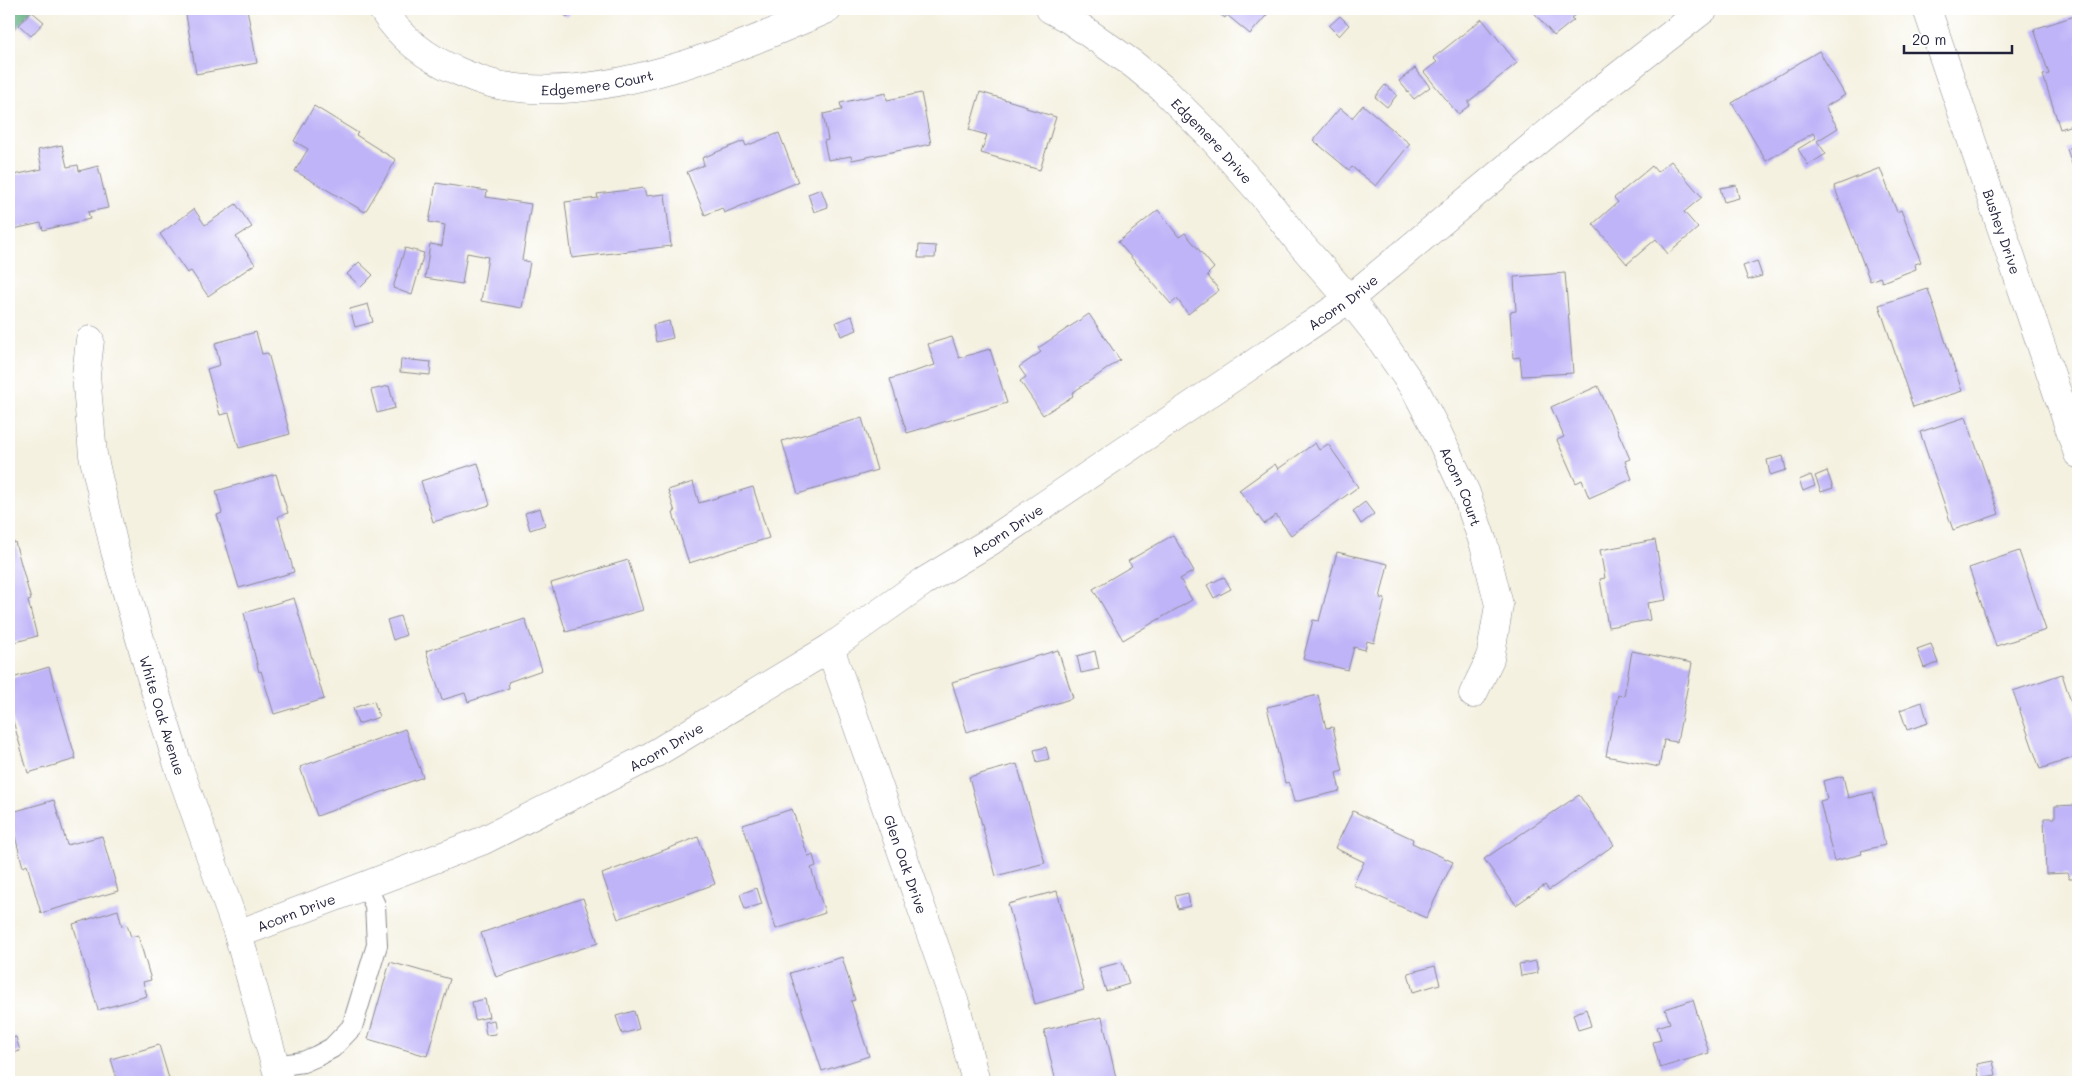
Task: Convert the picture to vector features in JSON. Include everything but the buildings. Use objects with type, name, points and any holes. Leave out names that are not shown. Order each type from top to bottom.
[{"type":"street","name":"Edgemere Court","points":[[382,9],[403,38],[447,67],[503,86],[536,89],[580,88],[615,83],[662,71],[762,36],[828,9]]},
{"type":"street","name":"Edgemere Drive","points":[[1050,9],[1070,20],[1133,64],[1189,114],[1238,164],[1299,242],[1349,298]]},
{"type":"street","name":"Acorn Drive","points":[[238,934],[482,841],[651,756],[830,648],[923,582],[991,541],[1349,298],[1590,98],[1704,9]]},
{"type":"street","name":"Bushey Drive","points":[[1927,9],[2078,454]]},
{"type":"street","name":"Acorn Court","points":[[1349,298],[1416,391],[1466,493],[1484,545],[1499,605],[1490,659],[1473,694]]},
{"type":"street","name":"White Oak Avenue","points":[[90,340],[86,375],[93,455],[115,551],[180,771],[238,934],[278,1074]]},
{"type":"street","name":"Glen Oak Drive","points":[[830,648],[956,1006],[976,1082]]},
{"type":"lane","points":[[278,1074],[332,1048],[352,1027],[377,945],[375,906],[366,886]]},
{"type":"green space","points":[[9,9],[32,9],[9,38]]}]
